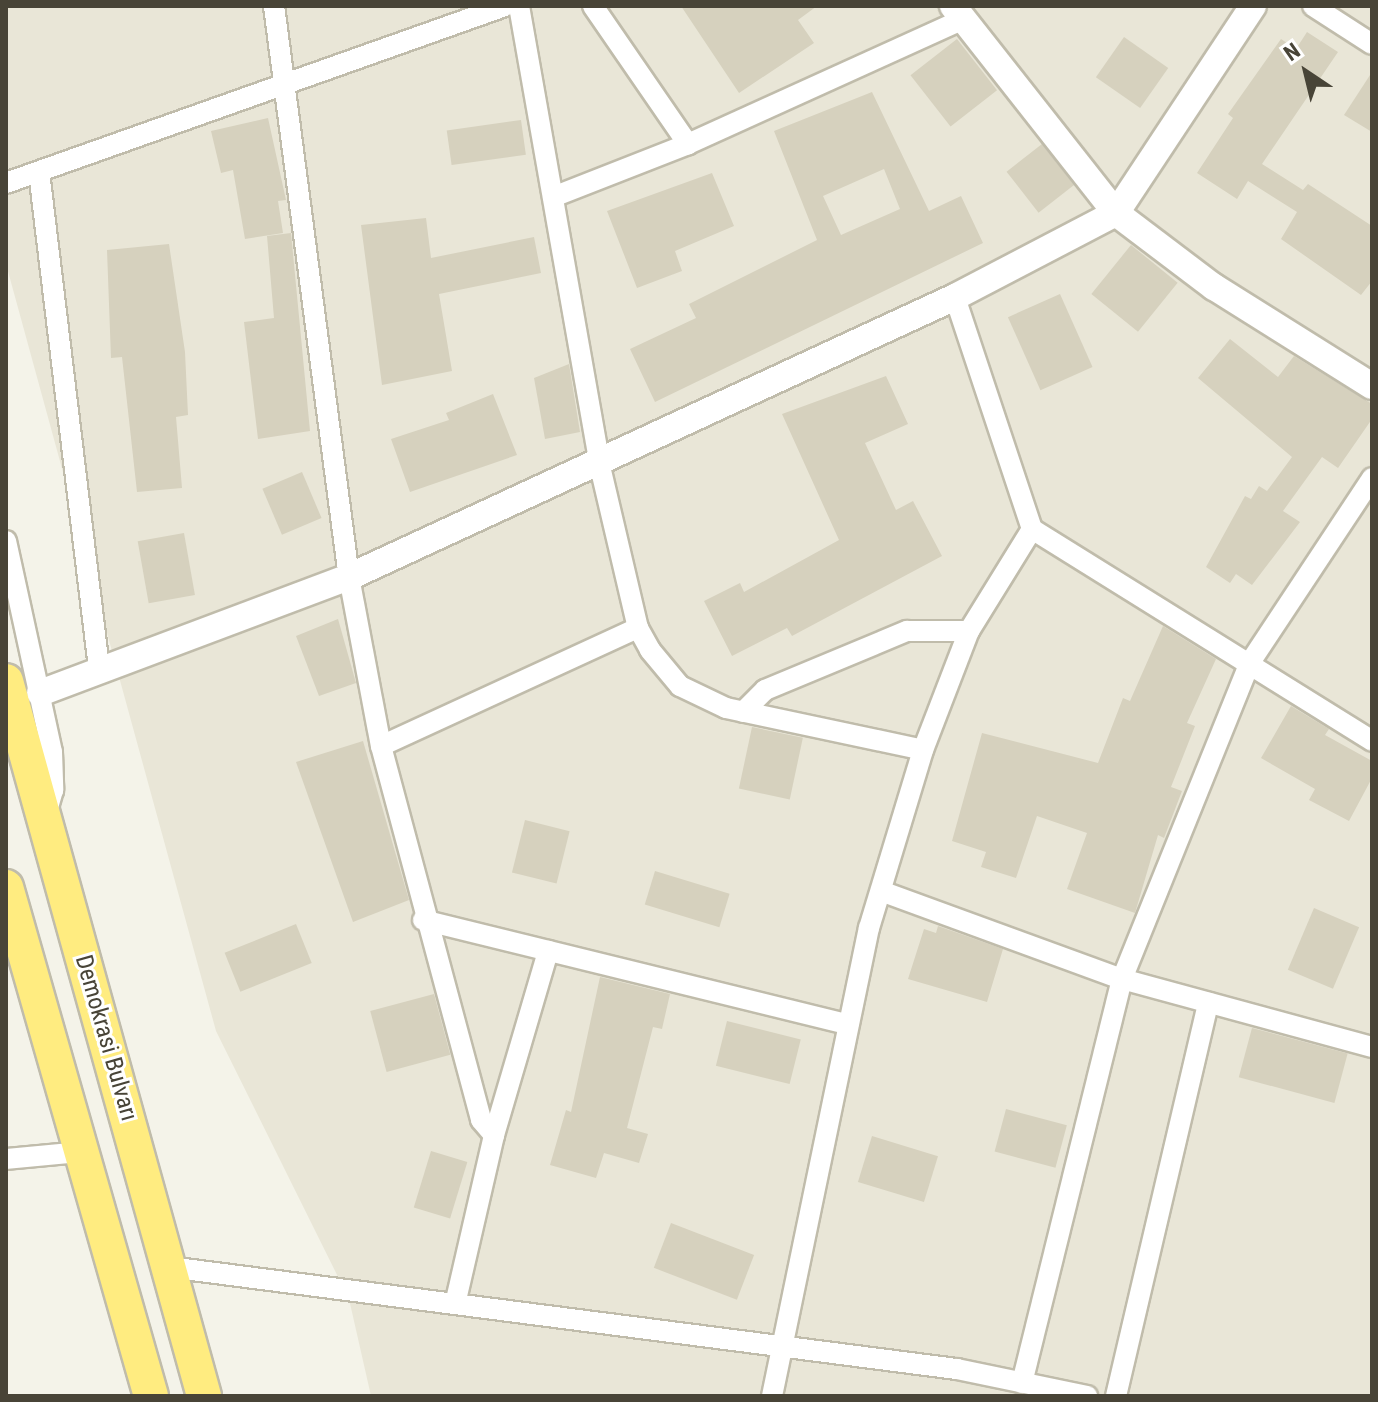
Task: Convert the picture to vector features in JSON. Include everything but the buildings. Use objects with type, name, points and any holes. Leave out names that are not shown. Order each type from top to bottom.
[{"type":"highway","name":"Demokrasi Bulvarı","points":[[6,681],[204,1396]]},
{"type":"highway","points":[[6,887],[151,1396]]},
{"type":"street","points":[[274,6],[349,577],[381,746],[423,920],[481,1120],[494,1135]]},
{"type":"street","points":[[6,183],[285,89],[505,6]]},
{"type":"street","points":[[519,6],[599,462],[638,628],[680,686],[743,712],[923,750]]},
{"type":"street","points":[[593,6],[688,144]]},
{"type":"street","points":[[40,693],[99,668],[349,577],[955,297],[1116,213],[1253,6]]},
{"type":"street","points":[[1313,6],[1372,44]]},
{"type":"street","points":[[553,197],[688,144],[958,13],[1116,213],[1214,287],[1372,386]]},
{"type":"street","points":[[39,172],[99,668]]},
{"type":"street","points":[[955,297],[1032,529],[1372,741]]},
{"type":"street","points":[[1022,1383],[1122,979],[1249,664],[1372,478]]},
{"type":"street","points":[[772,1396],[785,1346],[848,1024],[881,891],[923,750],[969,631],[1032,529]]},
{"type":"street","points":[[6,541],[54,771],[45,819]]},
{"type":"street","points":[[743,712],[765,690],[907,631],[935,626],[969,631]]},
{"type":"street","points":[[381,746],[638,628]]},
{"type":"street","points":[[881,891],[1122,979],[1372,1047]]},
{"type":"street","points":[[423,920],[848,1024]]},
{"type":"street","points":[[456,1300],[494,1135],[548,951]]},
{"type":"street","points":[[1116,1396],[1208,1003]]},
{"type":"street","points":[[6,1159],[80,1152]]},
{"type":"street","points":[[169,1267],[456,1300],[785,1346],[1087,1396]]},
{"type":"shaded area","points":[[6,6],[1372,6],[1372,1396],[371,1396],[349,1299],[216,1031],[6,264]]}]
